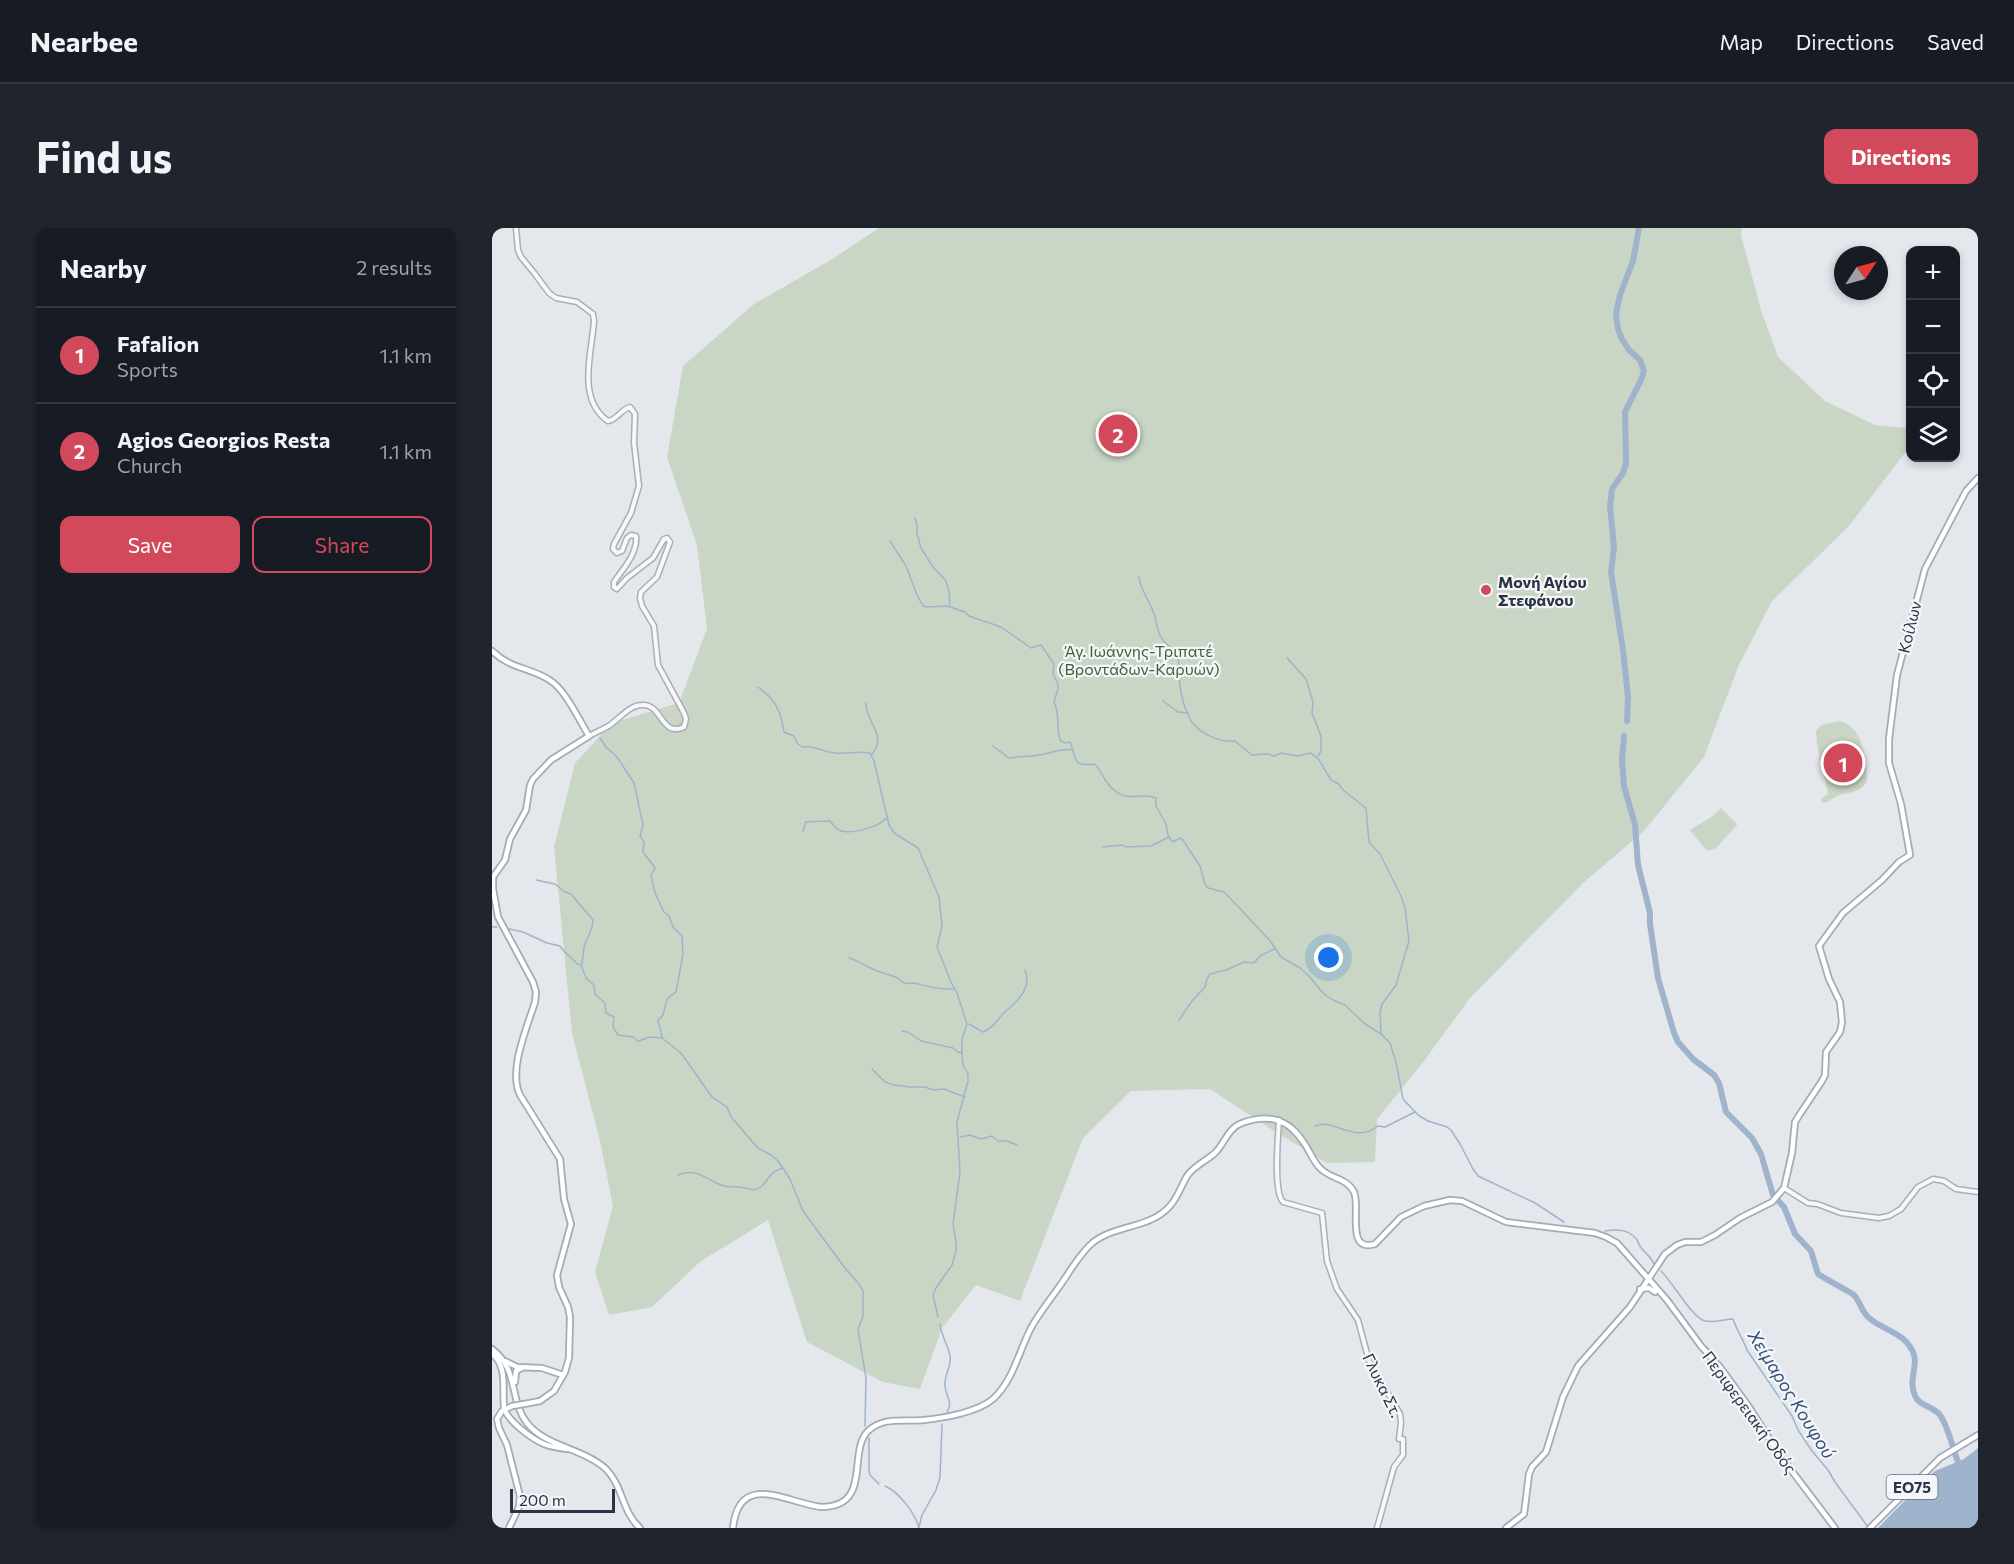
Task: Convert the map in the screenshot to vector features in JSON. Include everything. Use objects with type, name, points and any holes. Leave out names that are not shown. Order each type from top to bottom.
[{"type":"main road","name":"Κοίλων","points":[[1784,1188],[1796,1122],[1822,1082],[1826,1053],[1840,1032],[1842,1022],[1840,1002],[1829,979],[1819,946],[1843,913],[1882,880],[1899,862],[1910,855],[1901,804],[1889,766],[1889,739],[1896,675],[1922,578],[1966,490],[1978,478]]},
{"type":"main road","points":[[492,651],[509,664],[538,674],[557,685],[589,736],[550,760],[533,778],[526,810],[510,839],[505,860],[494,874],[493,886],[498,917],[526,967],[536,992],[515,1079],[520,1095],[556,1150],[562,1166],[564,1199],[571,1224],[557,1275],[559,1287],[569,1311],[569,1351],[562,1375],[549,1396],[540,1401],[505,1409],[498,1416],[520,1499],[509,1528]]},
{"type":"main road","points":[[733,1528],[737,1507],[746,1498],[755,1494],[765,1494],[821,1507],[843,1500],[855,1485],[862,1440],[866,1433],[878,1424],[888,1420],[939,1418],[974,1410],[991,1401],[1005,1385],[1034,1323],[1088,1247],[1104,1235],[1146,1221],[1164,1212],[1174,1201],[1190,1173],[1215,1152],[1238,1125],[1258,1119],[1279,1120]]},
{"type":"main road","name":"Περιφερειακή Οδός","points":[[1279,1120],[1287,1123],[1296,1131],[1319,1167],[1351,1187],[1357,1203],[1356,1234],[1364,1245],[1375,1244],[1394,1222],[1409,1212],[1450,1200],[1467,1203],[1506,1222],[1601,1234],[1617,1243],[1720,1367],[1779,1454],[1837,1528]]},
{"type":"main road","points":[[1506,1528],[1524,1514],[1529,1474],[1546,1452],[1563,1396],[1578,1366],[1630,1307],[1668,1250],[1685,1242],[1694,1243],[1705,1240],[1776,1198],[1784,1188]]},
{"type":"main road","name":"Περιφερειακή Οδός","points":[[1624,1252],[1656,1292],[1668,1302]]},
{"type":"main road","points":[[1637,1266],[1643,1270],[1655,1268]]},
{"type":"main road","points":[[1640,1289],[1649,1288],[1656,1292]]},
{"type":"main road","points":[[492,1349],[511,1365],[522,1368],[542,1368],[562,1375]]},
{"type":"main road","points":[[492,1354],[501,1365],[505,1409],[514,1422],[535,1440],[550,1446],[575,1450]]},
{"type":"main road","points":[[501,1357],[508,1368],[520,1412],[531,1428],[575,1450],[609,1473],[618,1487],[629,1515],[640,1528]]},
{"type":"main road","points":[[515,1390],[515,1374],[522,1368]]},
{"type":"main road","name":"ΕΟ75","points":[[1873,1527],[1940,1458],[1978,1435]]},
{"type":"street","points":[[516,228],[520,257],[549,293],[556,298],[577,302],[593,314],[588,388],[602,416],[608,421],[613,420],[630,407],[634,414],[634,443],[639,486],[631,513],[613,549],[617,553],[622,551],[627,538],[631,535],[636,536],[637,542],[633,554],[614,582],[614,587],[617,589],[627,578],[649,563],[666,538],[670,542],[657,577],[641,591],[640,598],[654,626],[658,665],[684,713],[686,719],[684,727],[677,730],[669,728],[652,708],[642,705],[630,709],[609,726],[589,736]]},
{"type":"street","name":"Γλυκα Στ.","points":[[1279,1120],[1276,1170],[1279,1198],[1287,1204],[1321,1212],[1327,1261],[1338,1289],[1358,1320],[1369,1361],[1400,1414],[1402,1457],[1394,1467],[1377,1528]]},
{"type":"street","points":[[1784,1188],[1808,1203],[1841,1213],[1879,1218],[1889,1216],[1901,1209],[1918,1187],[1933,1179],[1944,1181],[1956,1189],[1978,1192]]},
{"type":"green space","name":"Άγ. Ιωάννης-Τριπατέ (Βροντάδων-Καρυών)","points":[[879,228],[1742,228],[1741,235],[1761,310],[1778,357],[1825,401],[1875,425],[1906,428],[1906,451],[1849,526],[1772,601],[1738,667],[1704,757],[1644,831],[1583,883],[1470,998],[1421,1065],[1377,1119],[1375,1162],[1327,1163],[1210,1089],[1131,1091],[1083,1138],[1020,1301],[976,1285],[942,1328],[920,1389],[883,1382],[807,1342],[768,1220],[701,1261],[652,1307],[609,1315],[595,1272],[613,1206],[600,1141],[572,1033],[554,847],[575,763],[612,723],[679,703],[707,629],[697,545],[667,457],[683,366],[754,304],[834,258]]},
{"type":"green space","points":[[1840,721],[1848,724],[1859,737],[1865,755],[1867,781],[1858,790],[1823,803],[1821,799],[1828,794],[1816,731],[1821,725]]},
{"type":"green space","points":[[1721,808],[1737,825],[1716,848],[1707,851],[1690,830],[1713,816]]},
{"type":"water","points":[[1978,1448],[1978,1528],[1878,1528],[1935,1471],[1964,1459]]},
{"type":"waterway","points":[[1627,721],[1628,697],[1623,650],[1611,572],[1614,547],[1610,506],[1612,489],[1626,464],[1625,412],[1644,371],[1640,360],[1629,350],[1622,339],[1616,314],[1620,295],[1633,261],[1639,228]]},
{"type":"waterway","points":[[915,518],[921,548],[933,567],[946,581],[950,605]]},
{"type":"waterway","name":"Χείμαρος Κουφού","points":[[890,541],[906,566],[923,606],[947,606],[1001,627],[1031,648],[1041,645],[1054,664],[1053,674],[1058,684],[1054,702],[1060,740],[1065,743],[1070,742],[1078,763],[1094,764],[1110,786],[1122,795],[1156,798],[1156,806],[1166,824],[1172,842],[1181,838],[1183,840],[1200,866],[1208,888],[1224,892],[1271,942],[1281,957],[1300,968],[1324,994],[1345,1005],[1390,1043],[1403,1099],[1418,1115],[1451,1130],[1478,1176],[1535,1203],[1564,1222]]},
{"type":"waterway","points":[[1139,577],[1154,614],[1159,634],[1175,652],[1178,659],[1179,683],[1183,700],[1195,726],[1211,737],[1223,741],[1235,741],[1252,755],[1274,756],[1281,753],[1298,756],[1311,753],[1319,760],[1331,780],[1339,784],[1343,790],[1366,808],[1369,842],[1380,854],[1401,896],[1405,908],[1409,941],[1396,985],[1382,1004],[1381,1034]]},
{"type":"waterway","points":[[1287,658],[1306,679],[1313,702],[1312,713],[1321,736],[1321,751],[1318,756]]},
{"type":"waterway","points":[[758,687],[776,706],[784,732],[794,736],[802,747],[835,753],[870,753],[874,761],[889,825],[894,833],[918,848],[939,897],[942,926],[937,947],[957,993],[967,1024],[962,1039],[962,1057],[968,1081],[957,1122],[960,1172],[953,1224],[956,1251],[952,1265],[933,1295],[938,1317]]},
{"type":"waterway","points":[[1163,701],[1178,712],[1188,713]]},
{"type":"waterway","points":[[866,703],[878,741],[872,754]]},
{"type":"waterway","points":[[1624,736],[1622,760],[1624,786],[1635,825],[1638,865],[1650,913],[1658,978],[1678,1042],[1693,1059],[1714,1075],[1719,1083],[1726,1112],[1752,1138],[1761,1154],[1773,1195],[1784,1207],[1795,1234],[1811,1251],[1818,1274],[1854,1295],[1869,1318],[1901,1337],[1911,1348],[1915,1359],[1912,1384],[1915,1396],[1940,1415],[1958,1462]]},
{"type":"waterway","points":[[600,738],[617,757],[634,783],[643,825],[640,836],[644,842],[643,852],[655,868],[651,875],[655,893],[673,927],[682,936],[683,954],[676,992],[667,999],[663,1015],[658,1020],[662,1037]]},
{"type":"waterway","points":[[993,746],[1009,758],[1035,756],[1065,749],[1073,750]]},
{"type":"waterway","points":[[803,831],[806,822],[830,821],[839,830],[852,832],[888,819]]},
{"type":"waterway","points":[[1103,847],[1151,846],[1169,837]]},
{"type":"waterway","points":[[536,880],[555,884],[571,894],[593,920],[584,946],[582,964]]},
{"type":"waterway","points":[[492,927],[497,927]]},
{"type":"waterway","points":[[509,929],[560,946],[577,964],[581,965],[586,978],[594,985],[595,994],[605,1003],[606,1013],[614,1017],[613,1027],[618,1035],[633,1037],[638,1041],[650,1037],[662,1038],[681,1053],[712,1097],[727,1107],[731,1117],[758,1148],[778,1161],[790,1179],[803,1211],[863,1291],[863,1316],[858,1330],[866,1378],[865,1426]]},
{"type":"waterway","points":[[1179,1020],[1205,987],[1210,974],[1244,962],[1254,963],[1260,956],[1274,949]]},
{"type":"waterway","points":[[849,958],[904,983],[953,989]]},
{"type":"waterway","points":[[969,1024],[983,1032],[995,1024],[1023,993],[1027,982],[1025,970]]},
{"type":"waterway","points":[[902,1031],[908,1032],[921,1041],[953,1048],[962,1053]]},
{"type":"waterway","points":[[872,1069],[885,1082],[894,1085],[925,1087],[933,1090],[944,1089],[965,1097]]},
{"type":"waterway","points":[[1315,1126],[1329,1125],[1361,1133],[1378,1126],[1385,1127],[1415,1112]]},
{"type":"waterway","points":[[960,1137],[970,1135],[981,1139],[992,1136],[998,1141],[1007,1141],[1017,1145]]},
{"type":"waterway","points":[[678,1175],[692,1173],[724,1186],[753,1190],[762,1186],[777,1170],[784,1168]]},
{"type":"waterway","name":"Χείμαρος Κουφού","points":[[1605,1231],[1618,1230],[1630,1234],[1654,1264]]},
{"type":"waterway","name":"Χείμαρος Κουφού","points":[[1661,1271],[1700,1318],[1705,1321],[1733,1319],[1747,1350],[1792,1416],[1798,1430],[1868,1527]]},
{"type":"waterway","points":[[940,1324],[950,1360],[945,1381],[949,1402],[947,1412]]},
{"type":"waterway","points":[[919,1527],[922,1515],[936,1490],[940,1477],[942,1424]]},
{"type":"waterway","points":[[869,1438],[870,1475],[879,1484]]},
{"type":"waterway","points":[[885,1486],[896,1493],[906,1504],[919,1528]]},
{"type":"place","name":"Agios Georgios Resta","points":[[1118,434]]},
{"type":"place","name":"Μονή Αγίου Στεφάνου","points":[[1486,590]]},
{"type":"place","name":"Fafalion","points":[[1843,763]]}]
